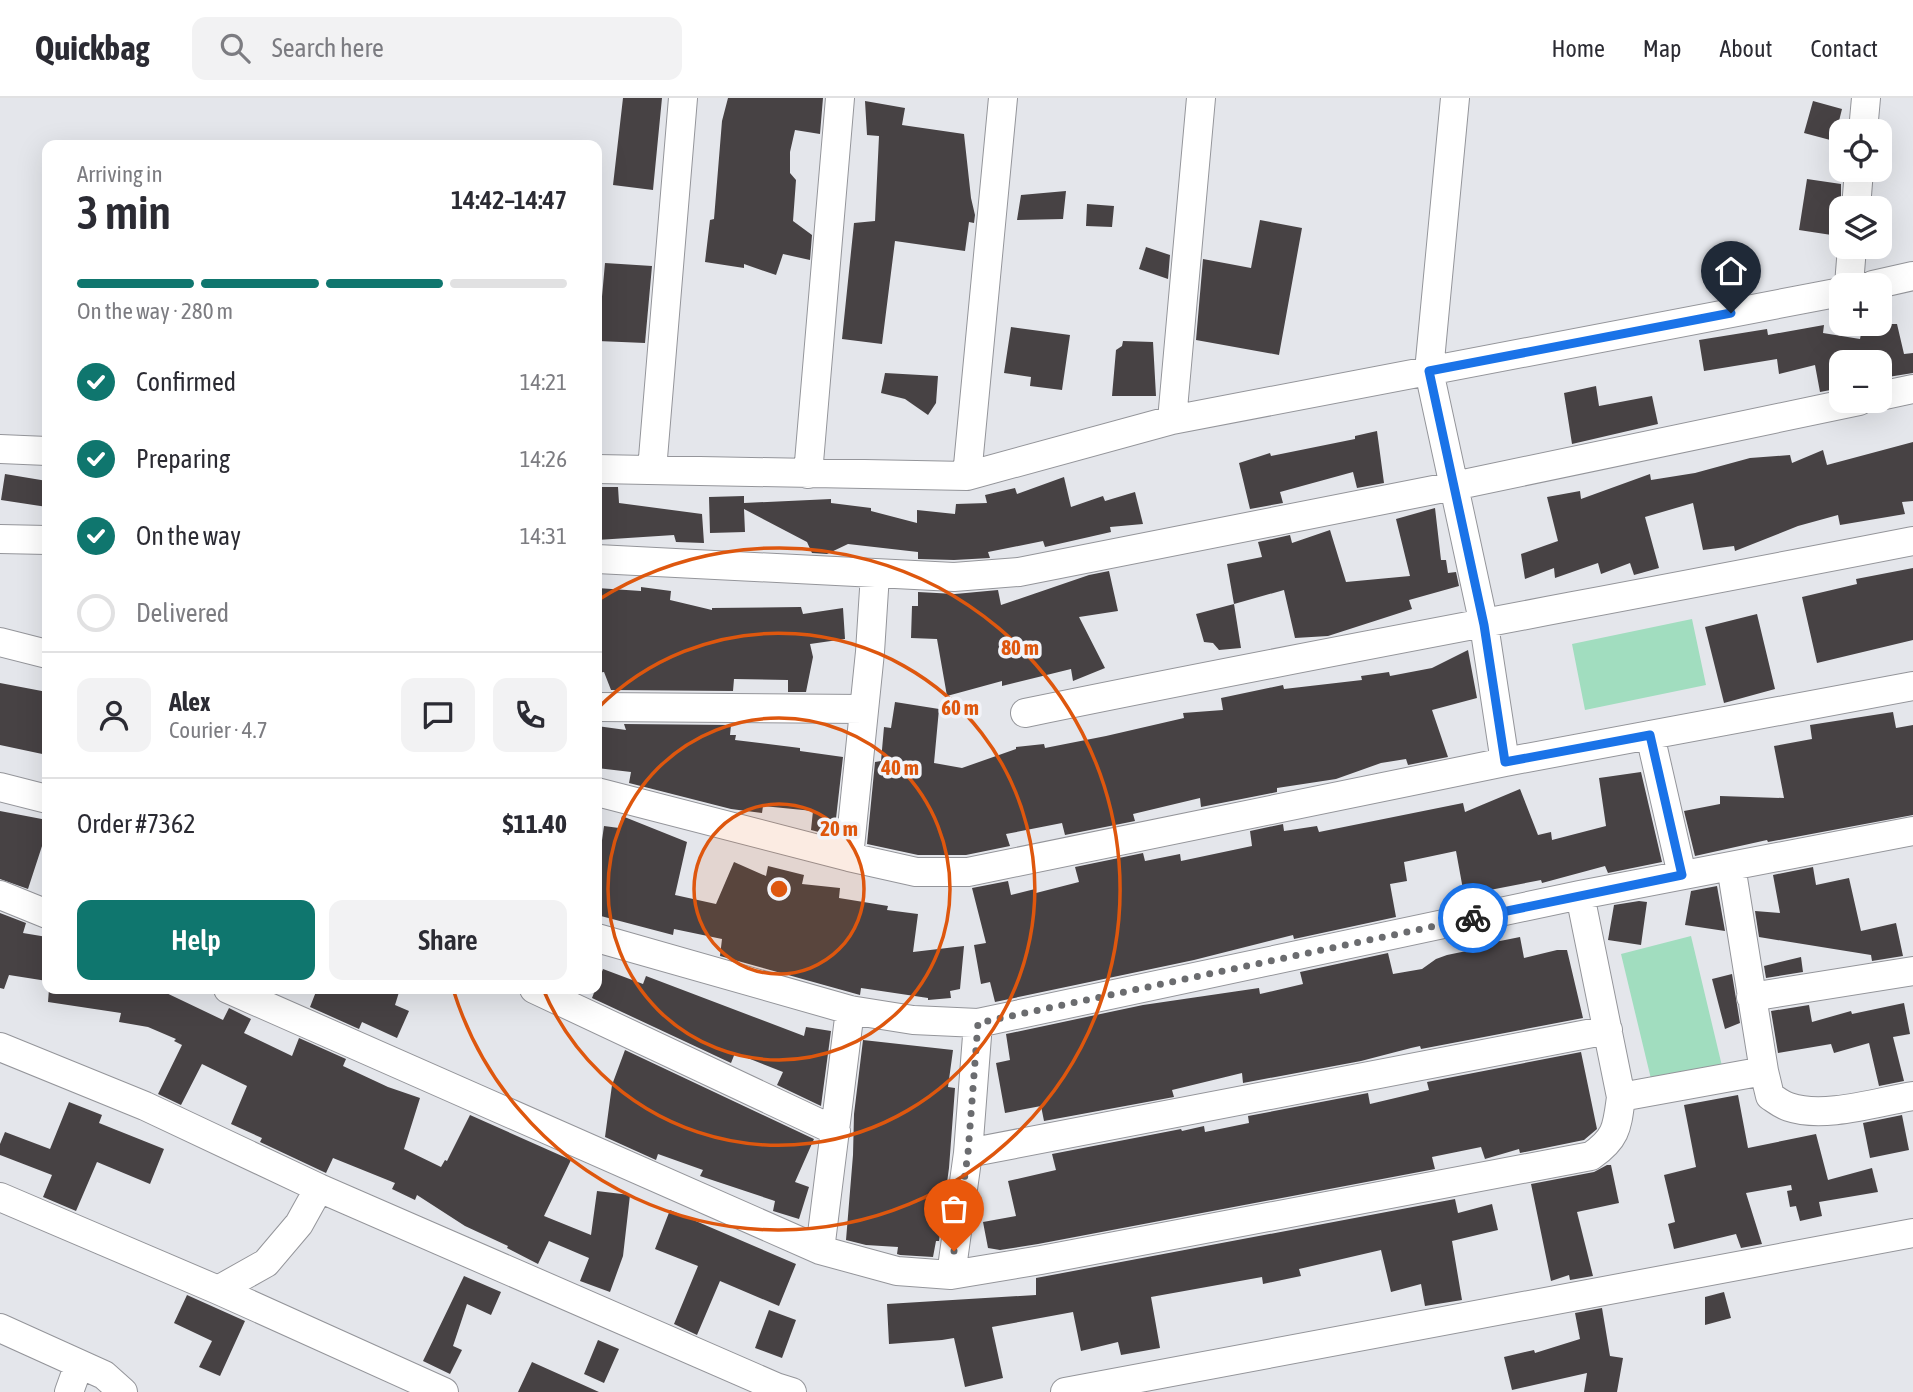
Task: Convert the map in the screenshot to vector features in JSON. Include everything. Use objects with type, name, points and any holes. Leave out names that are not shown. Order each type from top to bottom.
[{"type":"street","points":[[652,470],[683,98]]},
{"type":"street","points":[[808,474],[840,98]]},
{"type":"street","points":[[967,476],[1003,98]]},
{"type":"street","points":[[1171,420],[1201,98]]},
{"type":"street","points":[[1455,98],[1429,371],[1484,625],[1505,762]]},
{"type":"street","points":[[1864,119],[1866,98]]},
{"type":"street","points":[[1892,281],[1913,276]]},
{"type":"street","points":[[602,469],[967,476],[1171,420],[1829,294]]},
{"type":"street","points":[[1892,393],[1913,389]]},
{"type":"street","points":[[602,559],[954,577],[1019,572],[1454,486],[1829,407]]},
{"type":"street","points":[[0,449],[42,451]]},
{"type":"street","points":[[0,539],[42,541]]},
{"type":"street","points":[[1025,713],[1198,676],[1484,625],[1913,541]]},
{"type":"street","points":[[849,858],[875,574]]},
{"type":"street","points":[[0,642],[42,653]]},
{"type":"street","points":[[602,793],[849,858],[916,872],[968,872],[1505,762],[1913,686]]},
{"type":"street","points":[[602,707],[864,709]]},
{"type":"street","points":[[1650,735],[1682,875]]},
{"type":"street","points":[[0,787],[42,798]]},
{"type":"street","points":[[602,940],[850,1010],[913,1020],[978,1023],[1580,895],[1913,831]]},
{"type":"street","points":[[1731,866],[1751,997],[1770,1096],[1787,1107],[1809,1111],[1832,1110],[1913,1096]]},
{"type":"street","points":[[0,895],[42,912]]},
{"type":"street","points":[[239,994],[820,1250],[897,1271],[951,1275],[1591,1156],[1607,1145],[1616,1130],[1621,1097],[1580,895]]},
{"type":"street","points":[[1751,997],[1913,971]]},
{"type":"street","points":[[550,994],[836,1131]]},
{"type":"street","points":[[820,1250],[850,1010]]},
{"type":"street","points":[[951,1275],[968,1153],[978,1023]]},
{"type":"street","points":[[968,1153],[1608,1030]]},
{"type":"street","points":[[0,1047],[145,1106],[319,1188],[792,1392]]},
{"type":"street","points":[[1621,1097],[1764,1071]]},
{"type":"street","points":[[218,1290],[266,1263],[299,1224],[319,1188]]},
{"type":"street","points":[[0,1197],[218,1290],[444,1392]]},
{"type":"street","points":[[1065,1392],[1913,1233]]},
{"type":"street","points":[[0,1328],[104,1375],[123,1392]]},
{"type":"street","points":[[69,1392],[79,1364]]},
{"type":"green space","points":[[1692,619],[1706,685],[1585,710],[1572,644]]},
{"type":"green space","points":[[1691,936],[1722,1066],[1652,1083],[1621,954]]},
{"type":"building","points":[[623,98],[662,98],[653,190],[613,185]]},
{"type":"building","points":[[728,98],[823,98],[820,134],[795,130],[790,152],[790,173],[796,180],[793,221],[812,235],[810,260],[783,254],[776,275],[744,264],[744,268],[705,262],[710,220],[714,219],[722,121]]},
{"type":"building","points":[[865,101],[905,108],[902,125],[964,134],[975,215],[974,223],[969,222],[965,251],[895,241],[882,344],[842,339],[854,223],[875,221],[879,136],[867,135]]},
{"type":"building","points":[[1813,101],[1842,109],[1840,119],[1829,119],[1829,140],[1804,133]]},
{"type":"building","points":[[1807,179],[1841,184],[1841,196],[1829,196],[1829,235],[1799,230]]},
{"type":"building","points":[[1066,191],[1063,219],[1017,220],[1021,195]]},
{"type":"building","points":[[1087,204],[1114,206],[1112,227],[1086,226]]},
{"type":"building","points":[[1260,220],[1302,228],[1279,355],[1196,340],[1203,259],[1251,268]]},
{"type":"building","points":[[1146,247],[1170,255],[1168,279],[1139,269]]},
{"type":"building","points":[[605,263],[652,266],[645,343],[602,341]]},
{"type":"building","points":[[1892,324],[1897,324],[1904,354],[1913,353],[1913,373],[1892,376],[1892,350],[1829,350],[1829,390],[1820,392],[1815,365],[1779,374],[1777,359],[1704,371],[1699,340],[1767,329],[1768,335],[1824,325],[1823,333],[1829,336],[1860,339],[1861,336],[1892,336]]},
{"type":"building","points":[[1011,327],[1070,335],[1062,390],[1030,386],[1031,377],[1004,373]]},
{"type":"building","points":[[1123,341],[1153,342],[1156,396],[1112,396],[1116,350],[1122,346]]},
{"type":"building","points":[[885,373],[938,376],[936,403],[928,415],[905,399],[881,393]]},
{"type":"building","points":[[1596,386],[1599,406],[1652,396],[1658,424],[1572,444],[1564,393]]},
{"type":"building","points":[[1377,431],[1384,483],[1357,488],[1353,472],[1280,492],[1283,503],[1250,509],[1239,463],[1270,453],[1271,456],[1355,439],[1355,436]]},
{"type":"building","points":[[1913,442],[1913,501],[1902,502],[1905,514],[1840,525],[1838,515],[1798,526],[1735,551],[1734,546],[1703,550],[1693,503],[1645,517],[1659,568],[1634,575],[1630,563],[1601,574],[1598,563],[1555,578],[1554,568],[1525,579],[1521,554],[1558,541],[1547,497],[1580,491],[1581,499],[1650,474],[1651,480],[1695,473],[1750,458],[1790,455],[1792,463],[1823,450],[1827,465]]},
{"type":"building","points":[[5,474],[42,480],[42,506],[1,500]]},
{"type":"building","points":[[1064,477],[1071,507],[1103,496],[1105,501],[1135,492],[1143,524],[1110,527],[1111,532],[1045,547],[1043,541],[988,552],[990,558],[954,560],[918,559],[918,552],[848,544],[827,554],[812,553],[807,542],[744,509],[745,532],[710,533],[709,497],[744,496],[744,503],[831,499],[831,503],[871,508],[871,511],[917,523],[917,510],[955,514],[956,504],[987,503],[985,495],[1015,488],[1017,494]]},
{"type":"building","points":[[602,487],[618,487],[619,503],[702,514],[704,543],[676,542],[674,535],[602,540]]},
{"type":"building","points":[[1435,508],[1441,560],[1446,560],[1448,573],[1456,572],[1459,586],[1409,600],[1412,609],[1328,636],[1295,638],[1284,590],[1234,604],[1227,564],[1262,557],[1258,542],[1290,535],[1292,543],[1330,530],[1346,582],[1410,576],[1396,519]]},
{"type":"building","points":[[1913,568],[1913,640],[1817,663],[1802,597],[1857,584],[1856,579]]},
{"type":"building","points":[[1109,571],[1118,611],[1079,617],[1105,668],[1073,681],[1071,669],[1002,686],[1002,681],[947,696],[937,639],[911,638],[912,606],[918,606],[918,592],[955,594],[998,590],[1001,605],[1089,575]]},
{"type":"building","points":[[641,587],[671,591],[670,600],[712,610],[801,607],[803,614],[843,608],[845,639],[810,644],[813,657],[806,692],[788,692],[788,680],[734,679],[733,691],[611,690],[602,672],[602,588],[641,591]]},
{"type":"building","points":[[1234,604],[1241,648],[1219,650],[1213,643],[1204,642],[1196,614]]},
{"type":"building","points":[[1757,614],[1775,689],[1724,703],[1705,627]]},
{"type":"building","points":[[1468,650],[1477,698],[1432,710],[1448,757],[1408,765],[1406,759],[1381,763],[1336,779],[1277,788],[1277,792],[1201,807],[1200,798],[1133,814],[1135,821],[1065,835],[1062,823],[1006,834],[1010,846],[966,855],[918,855],[867,844],[875,762],[881,761],[884,727],[891,728],[895,702],[939,709],[934,763],[962,768],[1016,747],[1044,744],[1045,748],[1184,718],[1183,713],[1223,710],[1221,698],[1283,685],[1284,689],[1432,668]]},
{"type":"building","points":[[0,683],[42,691],[42,754],[0,745]]},
{"type":"building","points":[[1893,712],[1896,728],[1913,725],[1913,815],[1768,842],[1767,840],[1695,856],[1684,811],[1720,804],[1720,796],[1784,798],[1774,746],[1812,739],[1810,725]]},
{"type":"building","points":[[624,724],[731,725],[730,735],[736,735],[735,740],[800,748],[800,751],[843,757],[834,836],[811,830],[813,811],[763,806],[762,813],[731,809],[629,783],[631,772],[602,769],[602,727],[626,730]]},
{"type":"building","points":[[1641,772],[1662,862],[1608,873],[1605,866],[1542,883],[1541,880],[1464,895],[1456,851],[1404,862],[1407,881],[1390,884],[1396,917],[1294,939],[1293,935],[1194,960],[995,1002],[990,982],[981,984],[974,945],[986,943],[972,888],[1008,881],[1011,895],[1035,889],[1036,893],[1079,882],[1075,867],[1143,853],[1145,861],[1180,854],[1181,861],[1252,846],[1250,831],[1283,824],[1284,831],[1317,826],[1319,832],[1463,803],[1465,812],[1520,789],[1538,835],[1551,832],[1552,840],[1606,826],[1599,778]]},
{"type":"building","points":[[0,811],[42,819],[42,846],[28,889],[0,879]]},
{"type":"building","points":[[622,816],[687,842],[675,895],[716,904],[734,862],[766,876],[768,866],[804,875],[802,884],[840,888],[839,898],[888,906],[887,910],[918,914],[913,952],[964,946],[960,989],[950,991],[951,998],[928,1000],[861,988],[860,995],[720,956],[722,939],[674,929],[673,935],[602,916],[604,826],[619,828]]},
{"type":"building","points":[[1813,867],[1816,885],[1849,878],[1861,931],[1896,923],[1903,956],[1872,961],[1871,955],[1759,937],[1755,911],[1780,913],[1773,875]]},
{"type":"building","points":[[1717,886],[1725,931],[1685,925],[1691,891]]},
{"type":"building","points":[[1647,902],[1641,945],[1608,940],[1614,905]]},
{"type":"building","points":[[0,913],[26,923],[23,933],[42,936],[42,980],[9,975],[4,989],[0,988]]},
{"type":"building","points":[[1520,937],[1524,958],[1567,950],[1583,1018],[1421,1049],[1420,1046],[1361,1061],[1243,1083],[1242,1073],[1172,1090],[1174,1097],[1044,1121],[1041,1106],[1005,1113],[996,1063],[1010,1060],[1006,1034],[1143,1005],[1259,988],[1260,994],[1303,984],[1300,972],[1388,953],[1393,974],[1422,969],[1447,955]]},
{"type":"building","points":[[1801,957],[1803,972],[1766,978],[1764,966]]},
{"type":"building","points":[[603,969],[643,984],[646,976],[804,1036],[806,1027],[831,1031],[821,1106],[777,1085],[783,1072],[735,1053],[731,1063],[592,998],[594,994],[602,994]]},
{"type":"building","points":[[1732,974],[1740,1023],[1725,1029],[1712,979]]},
{"type":"building","points":[[49,994],[168,994],[223,1020],[229,1008],[251,1019],[244,1033],[292,1056],[299,1038],[346,1059],[343,1066],[388,1087],[420,1098],[404,1149],[441,1167],[445,1160],[447,1161],[470,1115],[571,1160],[544,1216],[591,1235],[597,1191],[630,1195],[623,1256],[610,1292],[580,1281],[589,1258],[549,1241],[538,1264],[507,1248],[508,1246],[465,1226],[417,1195],[415,1200],[392,1189],[395,1183],[333,1158],[326,1173],[260,1142],[262,1138],[231,1124],[247,1086],[202,1064],[181,1105],[158,1094],[182,1045],[174,1041],[176,1039],[148,1027],[119,1022],[121,1013],[48,1002]]},
{"type":"building","points":[[315,994],[398,994],[395,1005],[409,1011],[397,1038],[362,1022],[359,1029],[310,1007]]},
{"type":"building","points":[[1904,1003],[1910,1034],[1893,1037],[1904,1081],[1879,1086],[1869,1043],[1834,1053],[1831,1044],[1778,1053],[1771,1011],[1809,1005],[1812,1022],[1851,1011],[1852,1014]]},
{"type":"building","points":[[863,1040],[953,1050],[948,1087],[955,1088],[949,1168],[939,1241],[936,1241],[933,1257],[900,1255],[897,1254],[898,1247],[866,1245],[846,1240],[854,1114]]},
{"type":"building","points":[[625,1050],[814,1139],[795,1182],[809,1187],[799,1219],[773,1211],[775,1201],[700,1176],[703,1170],[658,1154],[656,1160],[605,1137],[612,1085]]},
{"type":"building","points":[[1581,1052],[1597,1129],[1584,1140],[1520,1153],[1519,1149],[1485,1159],[1481,1147],[1432,1157],[1435,1169],[1038,1244],[1000,1250],[988,1248],[983,1222],[1016,1216],[1008,1181],[1056,1170],[1052,1154],[1181,1129],[1182,1131],[1204,1126],[1205,1132],[1249,1123],[1248,1116],[1368,1093],[1370,1104],[1429,1090],[1427,1082]]},
{"type":"building","points":[[1738,1095],[1748,1148],[1816,1134],[1828,1180],[1872,1168],[1878,1192],[1819,1202],[1822,1216],[1800,1221],[1796,1206],[1790,1207],[1787,1191],[1792,1190],[1791,1185],[1746,1193],[1762,1244],[1741,1248],[1736,1234],[1674,1249],[1668,1224],[1675,1222],[1664,1175],[1696,1167],[1684,1105]]},
{"type":"building","points":[[69,1102],[102,1115],[99,1123],[164,1149],[150,1184],[97,1162],[76,1211],[43,1197],[52,1175],[0,1155],[0,1144],[5,1132],[50,1149]]},
{"type":"building","points":[[1902,1115],[1909,1150],[1870,1158],[1863,1123]]},
{"type":"building","points":[[1611,1165],[1619,1203],[1577,1212],[1593,1276],[1570,1280],[1569,1275],[1551,1281],[1531,1184],[1594,1172]]},
{"type":"building","points":[[1455,1199],[1458,1213],[1492,1204],[1498,1230],[1452,1241],[1462,1300],[1425,1306],[1421,1284],[1391,1292],[1381,1250],[1299,1269],[1301,1276],[1263,1284],[1262,1277],[1151,1297],[1160,1348],[1121,1355],[1118,1342],[1081,1351],[1073,1312],[992,1327],[1003,1378],[965,1387],[954,1338],[889,1344],[887,1304],[1036,1295],[1036,1278]]},
{"type":"building","points":[[670,1210],[796,1264],[779,1306],[720,1281],[697,1335],[674,1324],[698,1266],[655,1249]]},
{"type":"building","points":[[464,1276],[501,1292],[491,1315],[467,1304],[453,1346],[462,1350],[450,1374],[423,1361]]},
{"type":"building","points":[[1724,1292],[1731,1318],[1705,1325],[1705,1297]]},
{"type":"building","points":[[187,1295],[245,1321],[220,1376],[199,1367],[212,1341],[174,1323]]},
{"type":"building","points":[[1602,1308],[1610,1356],[1623,1358],[1617,1392],[1584,1392],[1587,1373],[1512,1390],[1504,1357],[1534,1350],[1535,1353],[1580,1339],[1575,1313]]},
{"type":"building","points":[[769,1310],[796,1320],[782,1358],[755,1348]]},
{"type":"building","points":[[598,1340],[619,1349],[604,1383],[584,1374]]},
{"type":"building","points":[[532,1362],[599,1392],[518,1392]]},
{"type":"way so far","points":[[954,1251],[968,1153],[978,1023],[1473,918]]},
{"type":"route","points":[[1473,918],[1682,875],[1650,735],[1505,762],[1484,625],[1429,371],[1731,313]]}]
